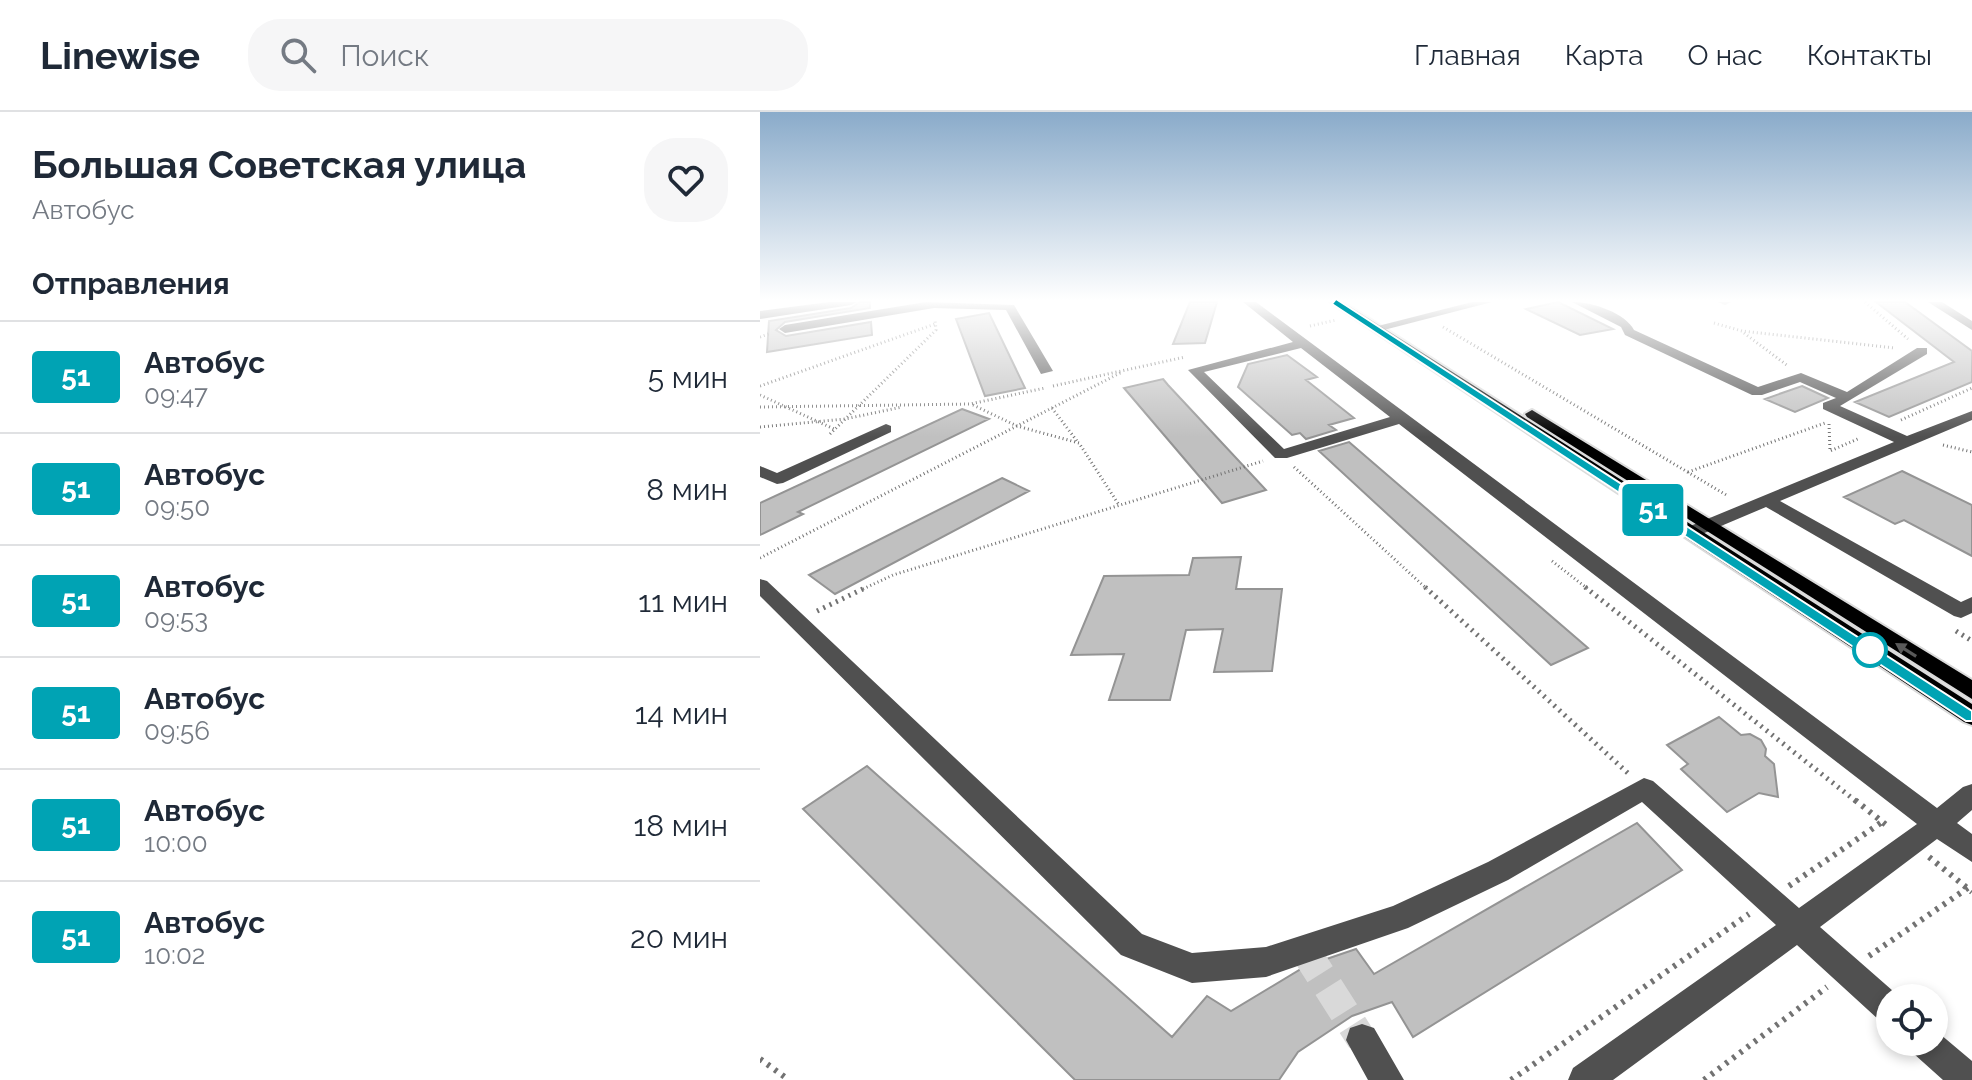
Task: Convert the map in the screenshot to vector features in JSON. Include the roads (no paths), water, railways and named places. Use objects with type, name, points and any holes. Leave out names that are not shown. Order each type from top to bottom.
[{"type":"main road","points":[[1414,347],[1689,533],[1972,716]]},
{"type":"main road","points":[[1417,347],[1972,691]]},
{"type":"street","points":[[1033,347],[1046,371]]},
{"type":"street","points":[[1287,347],[1195,370],[1281,455],[1402,418]]},
{"type":"street","points":[[1309,347],[1972,850]]},
{"type":"street","points":[[1661,347],[1757,392],[1801,377],[1848,398]]},
{"type":"street","points":[[1907,442],[1828,406],[1848,398],[1922,351]]},
{"type":"street","points":[[1689,533],[1972,415]]},
{"type":"street","points":[[760,471],[777,479],[886,429]]},
{"type":"street","points":[[1758,504],[1961,611],[1972,604]]},
{"type":"street","points":[[760,585],[1132,945],[1192,968],[1266,962],[1398,918],[1498,871],[1644,788],[1876,996]]},
{"type":"street","points":[[1585,1080],[1912,844],[1972,795]]},
{"type":"street","points":[[1362,1040],[1387,1080]]},
{"type":"street","points":[[1941,1056],[1968,1080]]},
{"type":"tunnel","points":[[1304,949],[1362,1040]]}]
